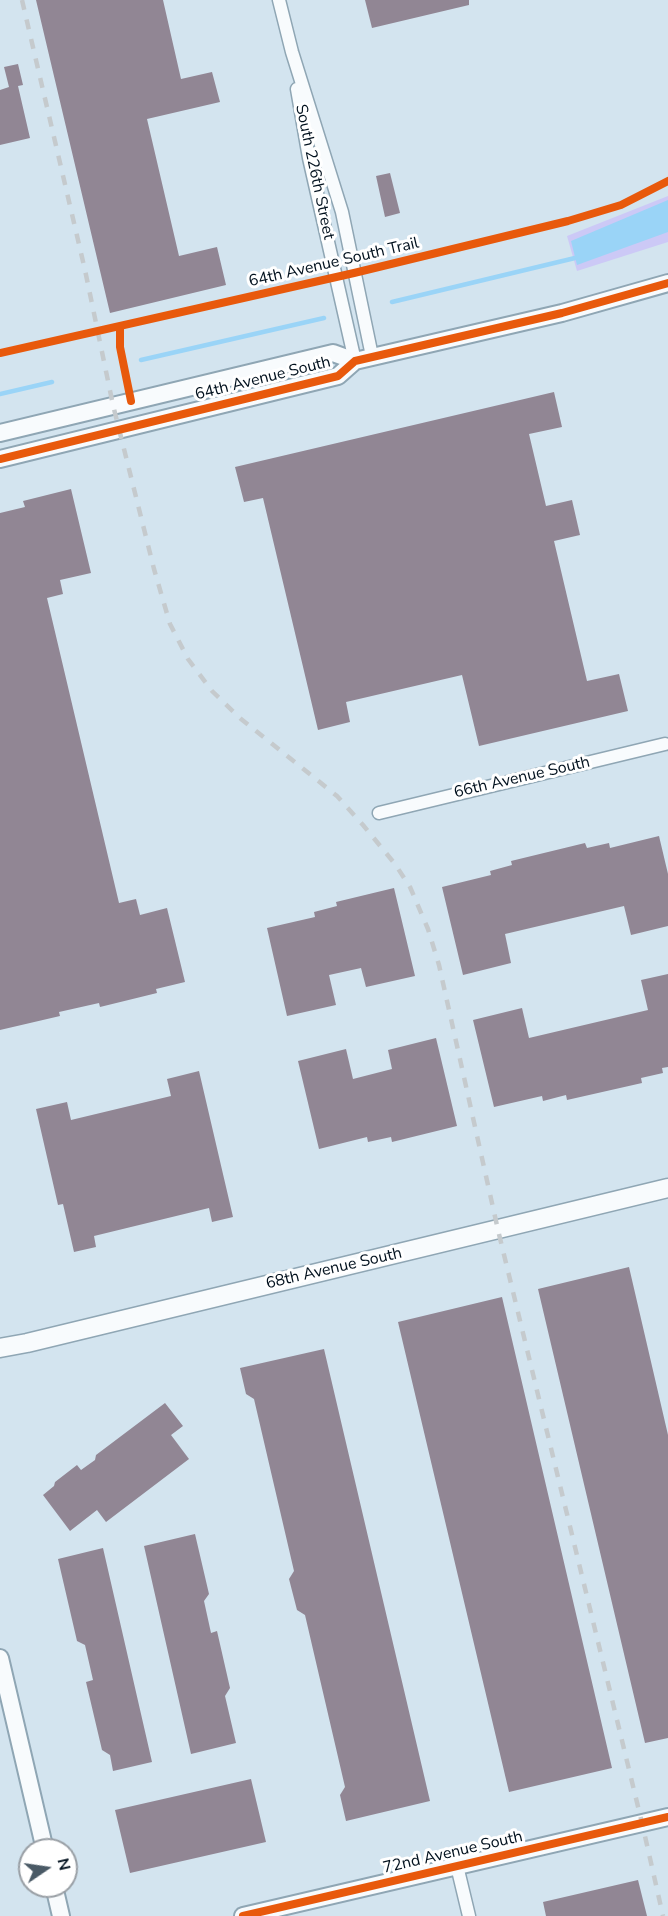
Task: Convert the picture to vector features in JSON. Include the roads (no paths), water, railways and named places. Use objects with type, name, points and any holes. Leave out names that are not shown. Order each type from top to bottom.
[{"type":"main road","name":"68th Avenue South","points":[[0,1348],[668,1188]]},
{"type":"street","name":"South 226th Street","points":[[279,0],[292,52],[342,212],[372,357]]},
{"type":"street","name":"South 226th Street","points":[[292,52],[309,158],[355,361]]},
{"type":"street","name":"64th Avenue South","points":[[0,459],[338,376],[355,361],[562,313],[668,283]]},
{"type":"street","name":"64th Avenue South","points":[[0,432],[333,353],[355,361]]},
{"type":"street","name":"66th Avenue South","points":[[379,813],[665,744]]},
{"type":"street","points":[[0,1658],[42,1838]]},
{"type":"street","name":"72nd Avenue South","points":[[243,1916],[668,1817]]},
{"type":"street","points":[[456,1866],[469,1916]]},
{"type":"street","points":[[57,1898],[61,1916]]},
{"type":"waterway","points":[[392,302],[575,258]]},
{"type":"waterway","points":[[141,360],[324,318]]},
{"type":"waterway","points":[[0,394],[52,382]]},
{"type":"railway","points":[[22,0],[85,270],[113,405],[170,624],[188,659],[212,691],[241,719],[337,796],[363,825],[395,864],[410,887],[428,929],[439,965],[498,1230],[663,1916]]}]
